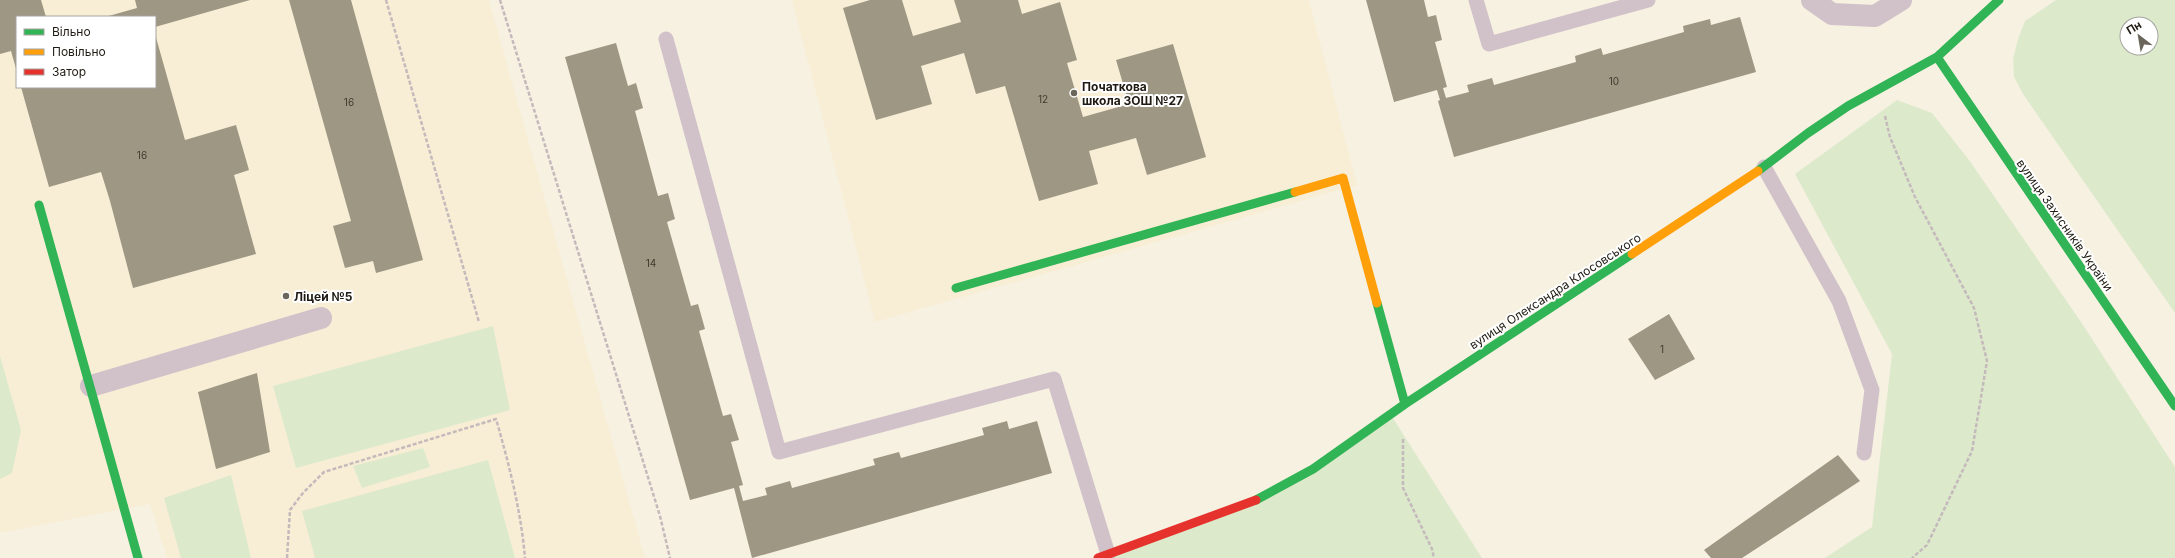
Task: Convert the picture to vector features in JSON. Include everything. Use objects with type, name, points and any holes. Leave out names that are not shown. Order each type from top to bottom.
[{"type":"street","points":[[1812,0],[1832,14],[1874,16],[1901,0]]},
{"type":"street","name":"вулиця Олександра Клосовського","points":[[1103,556],[1251,504],[1313,469],[1346,444],[1764,167],[1808,133],[1848,106],[1938,57],[1999,0]]},
{"type":"street","name":"вулиця Захисників України","points":[[1938,57],[2000,152],[2175,406]]},
{"type":"street","points":[[956,288],[1343,178],[1406,404]]},
{"type":"street","points":[[39,205],[138,558]]},
{"type":"street","points":[[91,386],[321,318]]},
{"type":"lane","points":[[1476,0],[1488,44],[1648,0]]},
{"type":"lane","points":[[666,39],[779,452],[1054,379],[1103,556]]},
{"type":"lane","points":[[1764,167],[1839,301],[1872,390],[1864,453]]},
{"type":"path","points":[[386,0],[480,322]]},
{"type":"path","points":[[500,0],[660,516],[670,558]]},
{"type":"path","points":[[1879,89],[1890,137],[1915,196],[1974,308],[1987,361],[1972,451],[1927,545],[1912,558]]},
{"type":"path","points":[[286,558],[290,510],[303,493],[324,472],[496,419],[509,467],[523,535],[525,558]]},
{"type":"path","points":[[1403,438],[1403,488],[1432,548],[1434,558]]},
{"type":"shaded area","name":"Ліцей №5","points":[[0,0],[489,0],[645,558],[167,558],[150,504],[0,533]]},
{"type":"shaded area","name":"Початкова школа ЗОШ №27","points":[[792,0],[1309,0],[1357,185],[875,322]]},
{"type":"green space","points":[[2056,0],[2175,0],[2175,313],[2023,94],[2014,77],[2013,59],[2018,39],[2025,21]]},
{"type":"green space","points":[[1897,100],[1932,113],[1969,160],[2081,322],[2175,467],[2175,558],[1825,558],[1872,527],[1892,354],[1795,174]]},
{"type":"green space","points":[[493,326],[510,410],[296,468],[273,386]]},
{"type":"green space","points":[[0,356],[21,430],[12,473],[0,479]]},
{"type":"green space","points":[[1391,415],[1482,558],[1098,558],[1251,503]]},
{"type":"green space","points":[[423,448],[430,467],[362,488],[353,466]]},
{"type":"green space","points":[[488,460],[515,558],[315,558],[302,511]]},
{"type":"green space","points":[[231,475],[251,558],[181,558],[164,498]]},
{"type":"building","points":[[0,0],[41,0],[46,16],[16,16],[16,68],[11,51],[0,54]]},
{"type":"building","points":[[135,0],[250,0],[156,27],[156,16],[109,16],[137,8]]},
{"type":"building","points":[[289,0],[351,0],[423,260],[376,273],[373,261],[345,268],[333,226],[351,221]]},
{"type":"building","name":"Початкова школа ЗОШ №27","points":[[870,0],[902,0],[913,36],[961,22],[954,0],[1018,0],[1022,14],[1060,2],[1077,60],[1067,63],[1083,117],[1129,104],[1116,60],[1173,44],[1206,157],[1147,175],[1136,138],[1089,151],[1098,184],[1039,201],[1005,86],[976,94],[964,53],[921,66],[932,104],[876,120],[843,8]]},
{"type":"building","points":[[1366,0],[1424,0],[1428,17],[1436,15],[1442,40],[1435,42],[1447,87],[1443,88],[1446,98],[1469,92],[1467,85],[1492,78],[1494,85],[1576,62],[1575,56],[1601,48],[1603,55],[1684,32],[1683,26],[1710,19],[1711,25],[1740,17],[1756,72],[1454,157],[1438,101],[1440,100],[1437,90],[1394,102]]},
{"type":"building","points":[[156,38],[185,140],[236,125],[249,170],[234,175],[256,254],[133,288],[101,172],[49,187],[21,88],[156,88]]},
{"type":"building","points":[[616,43],[628,86],[636,83],[643,108],[635,111],[658,196],[668,193],[675,219],[667,222],[691,306],[698,304],[705,329],[699,331],[723,416],[731,414],[739,440],[731,442],[743,485],[739,486],[743,501],[767,495],[765,488],[790,481],[792,488],[875,465],[873,459],[899,452],[901,458],[984,435],[982,428],[1007,421],[1009,429],[1037,421],[1052,473],[752,558],[734,488],[690,500],[565,57]]},
{"type":"building","points":[[1669,314],[1695,359],[1655,380],[1628,339]]},
{"type":"building","points":[[257,373],[270,452],[216,469],[198,392]]},
{"type":"building","points":[[1838,455],[1860,481],[1742,558],[1711,558],[1704,550]]},
{"type":"traffic: fast","points":[[1758,171],[1808,133],[1848,106],[1937,57],[1999,0]]},
{"type":"traffic: fast","points":[[1937,57],[2175,406]]},
{"type":"traffic: fast","points":[[956,288],[1295,192]]},
{"type":"traffic: fast","points":[[39,205],[138,558]]},
{"type":"traffic: fast","points":[[1256,500],[1313,469],[1405,404],[1632,254]]},
{"type":"traffic: fast","points":[[1377,303],[1405,404]]},
{"type":"traffic: slow","points":[[1632,254],[1758,171]]},
{"type":"traffic: slow","points":[[1295,192],[1343,178],[1377,303]]},
{"type":"traffic: jam","points":[[1098,558],[1256,500]]},
{"type":"place","name":"Початкова школа ЗОШ №27","points":[[1074,93]]},
{"type":"place","name":"Ліцей №5","points":[[286,296]]}]
